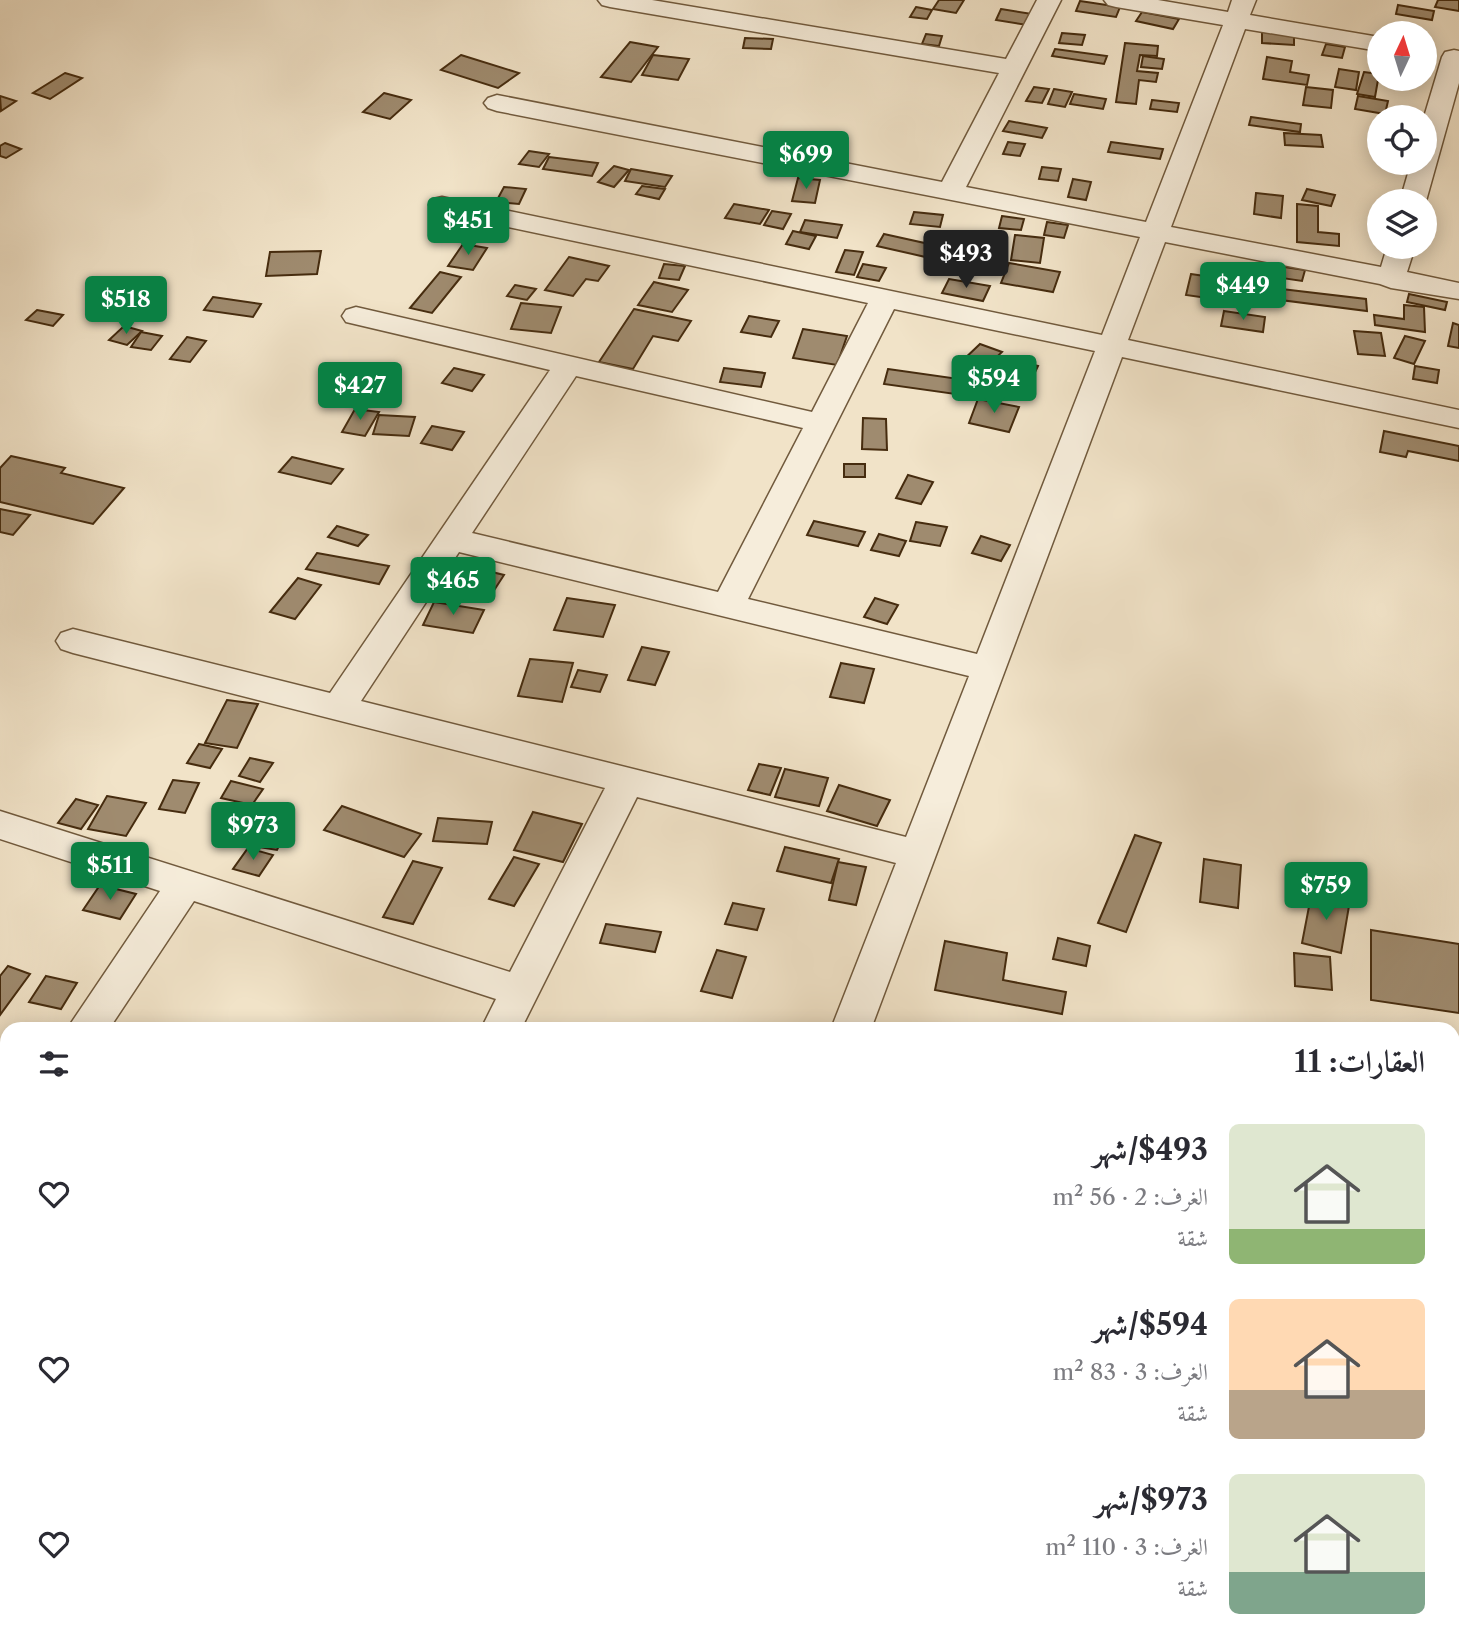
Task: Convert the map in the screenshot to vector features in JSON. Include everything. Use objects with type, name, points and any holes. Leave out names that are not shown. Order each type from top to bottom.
[{"type":"street","points":[[610,0],[1014,68]]},
{"type":"street","points":[[950,193],[1049,0]]},
{"type":"street","points":[[1116,0],[1240,10],[1367,41]]},
{"type":"street","points":[[854,1022],[1240,10]]},
{"type":"street","points":[[1437,107],[1449,56]]},
{"type":"street","points":[[497,103],[1459,292]]},
{"type":"street","points":[[442,205],[1459,419]]},
{"type":"street","points":[[1391,280],[1397,259]]},
{"type":"street","points":[[728,606],[885,298]]},
{"type":"street","points":[[356,316],[821,423]]},
{"type":"street","points":[[338,708],[568,365]]},
{"type":"street","points":[[451,539],[988,669]]},
{"type":"street","points":[[74,641],[918,855]]},
{"type":"street","points":[[505,1022],[627,780]]},
{"type":"street","points":[[0,825],[521,991]]},
{"type":"street","points":[[93,1022],[185,884]]},
{"type":"building","points":[[939,0],[964,0],[956,13],[933,9]]},
{"type":"building","points":[[1438,0],[1459,0],[1459,11],[1435,7]]},
{"type":"building","points":[[1080,1],[1120,7],[1116,17],[1076,11]]},
{"type":"building","points":[[1398,5],[1434,11],[1432,20],[1396,14]]},
{"type":"building","points":[[916,7],[932,10],[927,19],[910,17]]},
{"type":"building","points":[[1001,9],[1032,14],[1027,25],[996,20]]},
{"type":"building","points":[[1142,12],[1179,19],[1173,29],[1136,21]]},
{"type":"building","points":[[1262,29],[1294,31],[1294,45],[1262,43]]},
{"type":"building","points":[[1062,33],[1085,35],[1082,45],[1059,43]]},
{"type":"building","points":[[926,34],[942,36],[939,46],[922,44]]},
{"type":"building","points":[[745,38],[773,39],[771,49],[743,48]]},
{"type":"building","points":[[630,42],[658,47],[631,82],[601,77]]},
{"type":"building","points":[[1125,43],[1158,46],[1157,56],[1140,55],[1137,71],[1158,73],[1156,82],[1139,80],[1136,104],[1116,102]]},
{"type":"building","points":[[1326,44],[1345,47],[1342,58],[1322,55]]},
{"type":"building","points":[[1055,49],[1107,56],[1104,64],[1052,56]]},
{"type":"building","points":[[461,55],[519,73],[498,88],[441,70]]},
{"type":"building","points":[[653,55],[689,59],[678,80],[642,75]]},
{"type":"building","points":[[1143,56],[1164,59],[1162,69],[1141,67]]},
{"type":"building","points":[[1267,57],[1292,61],[1290,72],[1309,75],[1307,85],[1263,79]]},
{"type":"building","points":[[1339,69],[1359,72],[1356,90],[1335,87]]},
{"type":"building","points":[[1364,72],[1367,72],[1367,91],[1376,91],[1375,97],[1357,94]]},
{"type":"building","points":[[65,73],[82,78],[50,99],[33,93]]},
{"type":"building","points":[[1034,87],[1049,89],[1042,103],[1026,101]]},
{"type":"building","points":[[1306,87],[1333,90],[1331,108],[1303,105]]},
{"type":"building","points":[[1054,89],[1072,92],[1065,107],[1048,104]]},
{"type":"building","points":[[384,93],[411,100],[390,119],[363,112]]},
{"type":"building","points":[[1074,94],[1106,99],[1103,109],[1070,104]]},
{"type":"building","points":[[0,96],[16,101],[1,111]]},
{"type":"building","points":[[1358,96],[1388,101],[1387,105],[1367,105],[1367,111],[1355,109]]},
{"type":"building","points":[[1152,100],[1179,103],[1177,112],[1150,109]]},
{"type":"building","points":[[1251,117],[1301,124],[1300,132],[1249,125]]},
{"type":"building","points":[[1009,121],[1047,128],[1042,138],[1003,131]]},
{"type":"building","points":[[1284,133],[1321,135],[1323,147],[1285,145]]},
{"type":"building","points":[[1008,142],[1025,144],[1020,156],[1003,154]]},
{"type":"building","points":[[1111,142],[1163,149],[1160,159],[1108,152]]},
{"type":"building","points":[[5,143],[21,149],[6,158],[0,156],[0,146]]},
{"type":"building","points":[[529,151],[549,154],[539,167],[519,164]]},
{"type":"building","points":[[549,157],[598,163],[592,176],[543,169]]},
{"type":"building","points":[[614,166],[629,170],[614,187],[598,182]]},
{"type":"building","points":[[1042,167],[1061,169],[1058,181],[1039,179]]},
{"type":"building","points":[[631,169],[672,176],[665,187],[625,181]]},
{"type":"building","points":[[798,178],[820,180],[815,203],[792,201]]},
{"type":"building","points":[[1073,179],[1091,182],[1086,200],[1068,197]]},
{"type":"building","points":[[642,186],[665,189],[659,199],[636,194]]},
{"type":"building","points":[[504,187],[526,189],[519,204],[496,202]]},
{"type":"building","points":[[1307,189],[1335,195],[1331,206],[1302,200]]},
{"type":"building","points":[[1256,193],[1283,196],[1281,218],[1254,214]]},
{"type":"building","points":[[734,204],[769,210],[760,224],[725,218]]},
{"type":"building","points":[[1297,204],[1318,206],[1318,232],[1339,234],[1339,246],[1297,242]]},
{"type":"building","points":[[772,211],[791,214],[783,229],[764,225]]},
{"type":"building","points":[[914,212],[943,215],[940,227],[910,224]]},
{"type":"building","points":[[1002,216],[1024,219],[1021,230],[999,228]]},
{"type":"building","points":[[805,220],[842,225],[837,238],[800,232]]},
{"type":"building","points":[[1047,222],[1068,225],[1064,238],[1044,235]]},
{"type":"building","points":[[793,231],[816,236],[809,249],[786,244]]},
{"type":"building","points":[[884,234],[938,246],[930,258],[877,246]]},
{"type":"building","points":[[1015,235],[1044,238],[1040,263],[1011,260]]},
{"type":"building","points":[[463,244],[487,248],[473,270],[448,266]]},
{"type":"building","points":[[845,250],[863,252],[854,275],[836,272]]},
{"type":"building","points":[[321,251],[317,274],[266,276],[270,252]]},
{"type":"building","points":[[569,257],[609,266],[598,281],[586,279],[573,296],[545,290]]},
{"type":"building","points":[[1009,263],[1060,272],[1053,292],[1001,283]]},
{"type":"building","points":[[664,264],[685,266],[679,280],[659,278]]},
{"type":"building","points":[[863,264],[886,268],[879,281],[857,277]]},
{"type":"building","points":[[1277,266],[1305,270],[1302,281],[1275,277]]},
{"type":"building","points":[[440,272],[461,277],[432,313],[410,308]]},
{"type":"building","points":[[1191,274],[1232,280],[1229,301],[1186,295]]},
{"type":"building","points":[[949,279],[990,286],[983,301],[942,293]]},
{"type":"building","points":[[654,282],[688,290],[672,312],[638,305]]},
{"type":"building","points":[[515,285],[536,289],[527,300],[507,296]]},
{"type":"building","points":[[1273,288],[1366,299],[1367,311],[1273,299]]},
{"type":"building","points":[[1409,294],[1447,302],[1445,310],[1407,302]]},
{"type":"building","points":[[213,297],[261,304],[253,317],[204,310]]},
{"type":"building","points":[[521,303],[561,307],[551,333],[511,329]]},
{"type":"building","points":[[1404,305],[1424,307],[1425,332],[1375,325],[1374,315],[1404,319]]},
{"type":"building","points":[[634,309],[691,321],[678,341],[653,336],[633,369],[599,362]]},
{"type":"building","points":[[37,310],[63,315],[53,326],[26,320]]},
{"type":"building","points":[[1224,311],[1265,317],[1263,332],[1221,326]]},
{"type":"building","points":[[749,316],[779,321],[771,337],[741,332]]},
{"type":"building","points":[[1453,323],[1459,325],[1459,348],[1448,346]]},
{"type":"building","points":[[124,326],[142,331],[127,345],[109,340]]},
{"type":"building","points":[[803,329],[847,336],[837,365],[793,358]]},
{"type":"building","points":[[1354,331],[1381,333],[1385,356],[1358,354]]},
{"type":"building","points":[[141,332],[162,336],[151,350],[131,347]]},
{"type":"building","points":[[1405,336],[1425,341],[1414,364],[1394,358]]},
{"type":"building","points":[[187,337],[206,341],[190,362],[170,359]]},
{"type":"building","points":[[980,344],[1002,352],[980,373],[959,364]]},
{"type":"building","points":[[999,357],[1038,366],[1027,389],[987,380]]},
{"type":"building","points":[[1415,366],[1439,370],[1437,383],[1413,379]]},
{"type":"building","points":[[454,368],[484,375],[472,391],[442,383]]},
{"type":"building","points":[[724,368],[765,373],[761,387],[720,382]]},
{"type":"building","points":[[888,369],[959,379],[955,394],[884,384]]},
{"type":"building","points":[[978,399],[1019,407],[1009,432],[969,423]]},
{"type":"building","points":[[355,409],[379,412],[365,436],[342,432]]},
{"type":"building","points":[[379,415],[415,417],[409,436],[373,434]]},
{"type":"building","points":[[863,418],[886,419],[887,450],[862,449]]},
{"type":"building","points":[[432,426],[464,432],[452,450],[421,443]]},
{"type":"building","points":[[1384,431],[1459,446],[1459,461],[1408,451],[1406,457],[1380,452]]},
{"type":"building","points":[[11,456],[65,468],[61,473],[124,488],[93,524],[0,502],[0,468]]},
{"type":"building","points":[[292,457],[343,469],[331,484],[279,472]]},
{"type":"building","points":[[844,464],[865,464],[865,477],[844,477]]},
{"type":"building","points":[[908,475],[933,482],[921,504],[896,498]]},
{"type":"building","points":[[0,509],[30,515],[13,535],[0,532]]},
{"type":"building","points":[[814,521],[865,532],[858,546],[807,535]]},
{"type":"building","points":[[916,522],[947,527],[940,546],[910,541]]},
{"type":"building","points":[[337,526],[368,535],[358,546],[328,537]]},
{"type":"building","points":[[879,534],[906,541],[899,556],[871,550]]},
{"type":"building","points":[[981,536],[1010,545],[1001,561],[972,553]]},
{"type":"building","points":[[317,553],[389,566],[379,584],[306,569]]},
{"type":"building","points":[[459,564],[504,575],[489,598],[443,586]]},
{"type":"building","points":[[298,578],[321,585],[295,619],[270,612]]},
{"type":"building","points":[[567,598],[615,605],[603,637],[554,630]]},
{"type":"building","points":[[875,598],[898,605],[887,624],[864,617]]},
{"type":"building","points":[[434,602],[484,610],[473,633],[423,625]]},
{"type":"building","points":[[642,647],[669,652],[655,685],[628,680]]},
{"type":"building","points":[[530,659],[573,663],[562,702],[518,696]]},
{"type":"building","points":[[841,663],[874,669],[864,703],[830,697]]},
{"type":"building","points":[[578,670],[607,675],[600,692],[571,687]]},
{"type":"building","points":[[227,700],[258,704],[237,748],[205,743]]},
{"type":"building","points":[[199,744],[222,749],[210,768],[187,763]]},
{"type":"building","points":[[250,758],[273,763],[260,782],[239,776]]},
{"type":"building","points":[[759,764],[781,768],[770,795],[748,790]]},
{"type":"building","points":[[785,769],[828,778],[819,806],[775,797]]},
{"type":"building","points":[[173,780],[199,783],[185,813],[159,809]]},
{"type":"building","points":[[231,781],[263,789],[252,805],[221,798]]},
{"type":"building","points":[[839,785],[890,800],[877,826],[827,811]]},
{"type":"building","points":[[107,796],[146,803],[126,836],[88,829]]},
{"type":"building","points":[[76,799],[98,805],[81,829],[58,823]]},
{"type":"building","points":[[342,806],[421,834],[404,857],[324,830]]},
{"type":"building","points":[[533,812],[582,824],[563,862],[514,850]]},
{"type":"building","points":[[268,813],[293,817],[277,850],[252,846]]},
{"type":"building","points":[[438,818],[492,822],[487,844],[433,841]]},
{"type":"building","points":[[1135,835],[1161,843],[1126,932],[1098,923]]},
{"type":"building","points":[[785,847],[839,859],[831,883],[777,871]]},
{"type":"building","points":[[248,848],[273,855],[259,876],[233,869]]},
{"type":"building","points":[[514,857],[539,864],[514,906],[489,899]]},
{"type":"building","points":[[1204,859],[1241,865],[1238,908],[1200,902]]},
{"type":"building","points":[[413,861],[442,868],[413,924],[383,917]]},
{"type":"building","points":[[838,862],[866,867],[856,905],[829,900]]},
{"type":"building","points":[[100,885],[136,894],[120,919],[83,910]]},
{"type":"building","points":[[1312,891],[1350,900],[1341,953],[1302,943]]},
{"type":"building","points":[[733,903],[764,909],[757,930],[725,924]]},
{"type":"building","points":[[606,924],[661,932],[655,952],[600,943]]},
{"type":"building","points":[[1371,930],[1459,944],[1459,1013],[1371,1000]]},
{"type":"building","points":[[1058,938],[1090,946],[1086,966],[1053,959]]},
{"type":"building","points":[[945,941],[1007,953],[1003,980],[1066,992],[1062,1014],[935,990]]},
{"type":"building","points":[[717,950],[746,957],[732,998],[701,991]]},
{"type":"building","points":[[1294,953],[1330,957],[1332,990],[1295,986]]},
{"type":"building","points":[[8,966],[30,974],[0,1015],[0,976]]},
{"type":"building","points":[[46,976],[77,983],[61,1009],[29,1002]]}]
